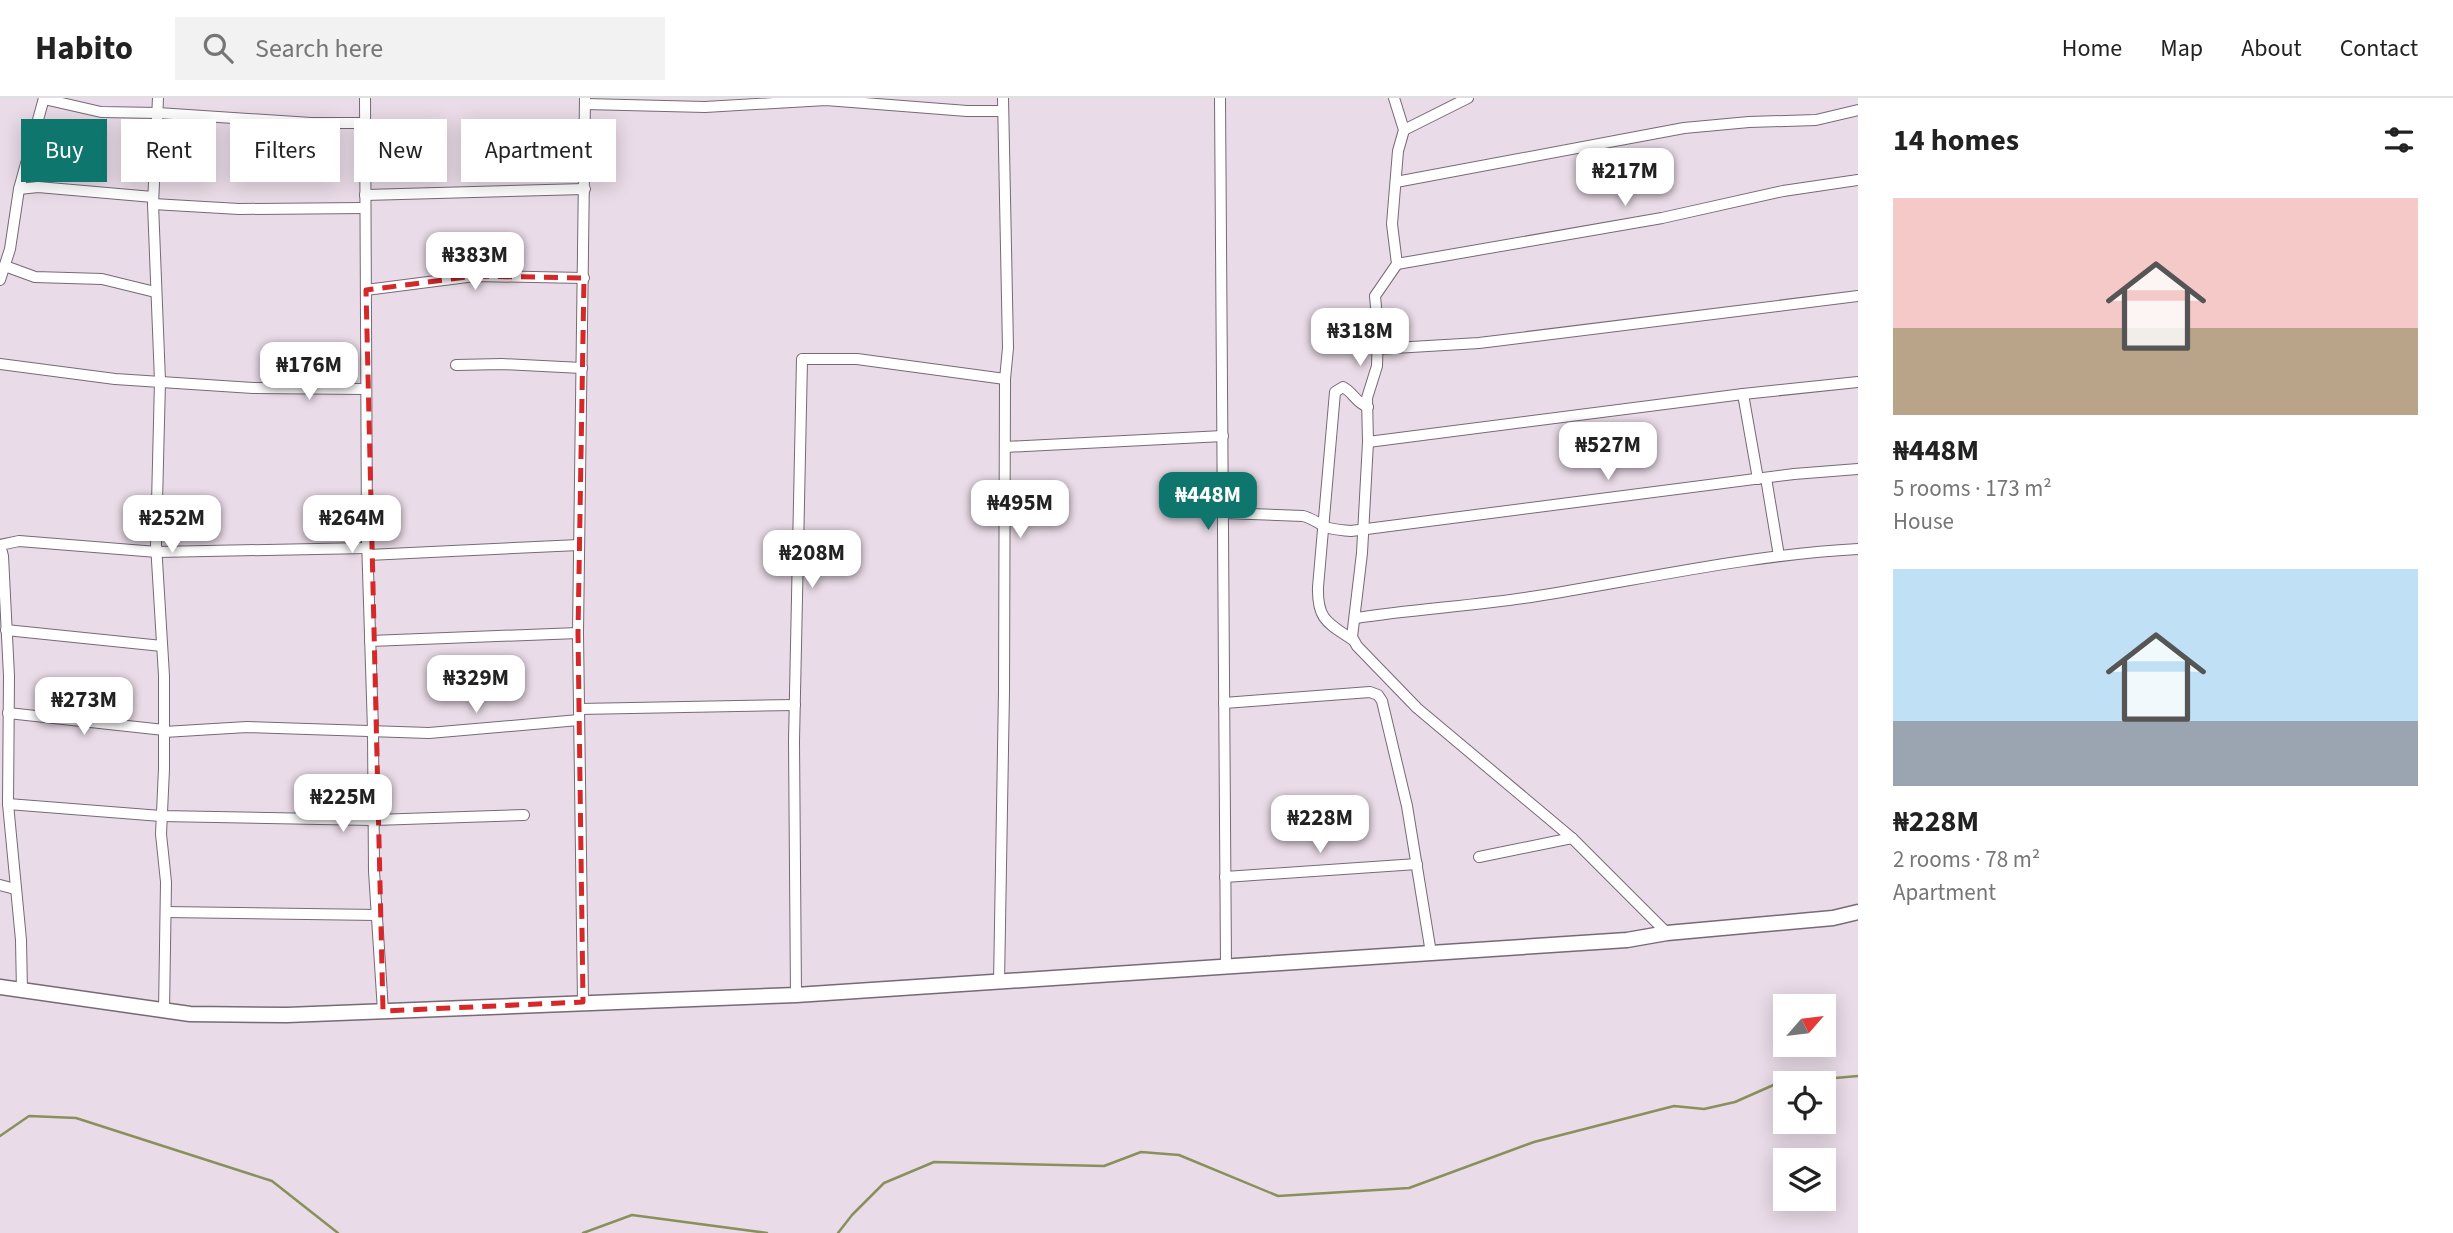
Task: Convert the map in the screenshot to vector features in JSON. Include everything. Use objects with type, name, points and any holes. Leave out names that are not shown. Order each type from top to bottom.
[{"type":"street","points":[[158,98],[153,201],[160,381],[157,552],[164,731],[161,816],[166,912],[164,1011]]},
{"type":"street","points":[[364,119],[365,98]]},
{"type":"street","points":[[999,983],[1005,379],[1008,348],[1003,98]]},
{"type":"street","points":[[1220,98],[1226,965]]},
{"type":"street","points":[[1353,640],[1368,442],[1367,398],[1377,366],[1375,296],[1397,264],[1392,224],[1398,151],[1404,130],[1394,98]]},
{"type":"street","points":[[1404,130],[1468,98]]},
{"type":"street","points":[[0,280],[11,239],[19,189],[44,99],[101,112],[354,123]]},
{"type":"street","points":[[583,1002],[578,632],[585,101],[705,107],[826,100],[967,111],[1003,111]]},
{"type":"street","points":[[1396,182],[1684,128],[1816,120],[1858,110]]},
{"type":"street","points":[[1397,264],[1662,218],[1764,195],[1858,180]]},
{"type":"street","points":[[365,182],[368,552],[377,915],[383,1010]]},
{"type":"street","points":[[19,189],[38,187],[239,209],[365,208]]},
{"type":"street","points":[[365,195],[584,190]]},
{"type":"street","points":[[0,234],[11,239]]},
{"type":"street","points":[[5,266],[35,277],[102,279],[155,292]]},
{"type":"street","points":[[366,290],[475,276],[584,278]]},
{"type":"street","points":[[1377,349],[1479,342],[1858,296]]},
{"type":"street","points":[[796,995],[795,705],[802,359],[857,359],[1005,379]]},
{"type":"street","points":[[0,364],[103,377],[253,388],[306,386],[366,389]]},
{"type":"street","points":[[456,365],[582,368]]},
{"type":"street","points":[[1368,442],[1858,382]]},
{"type":"street","points":[[1368,407],[1358,402],[1343,387],[1335,392],[1317,605],[1323,616],[1353,640],[1416,708],[1572,838],[1667,933]]},
{"type":"street","points":[[1743,394],[1779,556]]},
{"type":"street","points":[[1005,447],[1223,436]]},
{"type":"street","points":[[1223,513],[1303,516],[1312,518],[1322,526],[1351,531],[1762,478],[1858,469]]},
{"type":"street","points":[[22,992],[21,940],[4,782],[8,713],[4,694],[6,630],[3,556],[0,545],[19,541],[157,552],[368,552],[579,545]]},
{"type":"street","points":[[1356,618],[1530,597],[1686,569],[1779,556],[1858,549]]},
{"type":"street","points":[[6,630],[162,646]]},
{"type":"street","points":[[370,641],[578,632]]},
{"type":"street","points":[[1224,703],[1370,691],[1378,695],[1382,701],[1407,806],[1431,953]]},
{"type":"street","points":[[579,709],[795,705]]},
{"type":"street","points":[[8,713],[164,731],[247,727],[429,733],[579,720]]},
{"type":"street","points":[[8,804],[161,816],[374,820],[524,815]]},
{"type":"street","points":[[1479,856],[1572,838]]},
{"type":"street","points":[[1225,877],[1417,863]]},
{"type":"street","points":[[0,885],[15,889]]},
{"type":"street","points":[[166,912],[377,915]]},
{"type":"street","points":[[0,987],[190,1014],[287,1015],[796,995],[1627,940],[1667,933],[1833,918],[1858,912]]},
{"type":"highlighted area","points":[[475,276],[584,278],[578,633],[583,1002],[383,1011],[366,290]]},
{"type":"waterway","points":[[838,1233],[884,1183],[934,1162],[1104,1166],[1141,1152],[1179,1155],[1278,1196],[1409,1188],[1534,1142],[1674,1106],[1704,1109],[1735,1102],[1778,1083],[1858,1076]]},
{"type":"waterway","points":[[0,1136],[29,1116],[76,1118],[272,1181],[338,1233]]},
{"type":"waterway","points":[[583,1233],[632,1215],[767,1233]]}]
